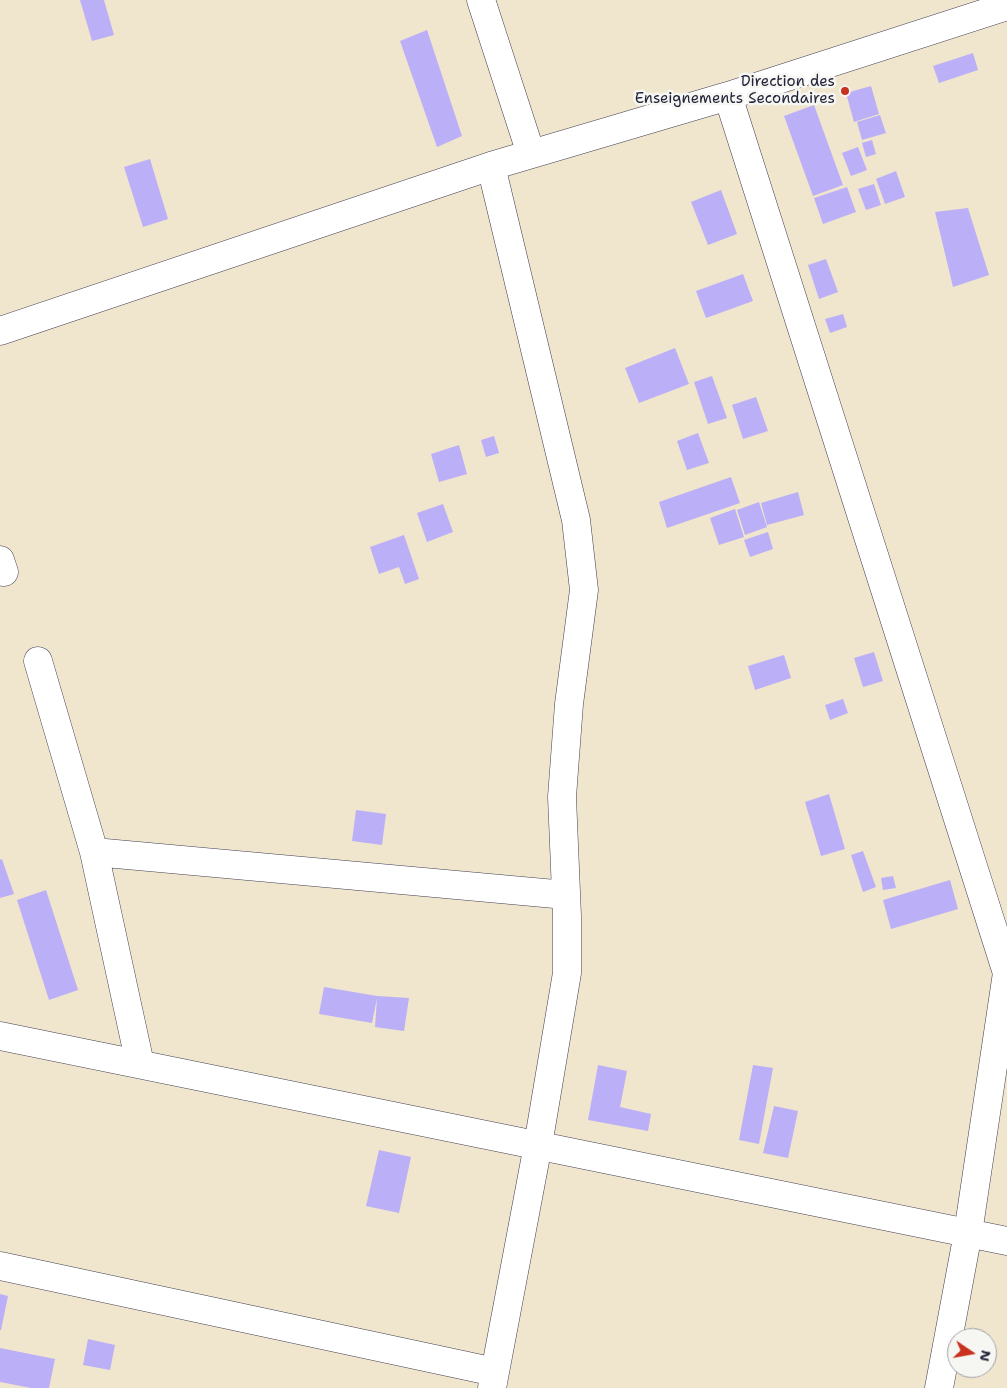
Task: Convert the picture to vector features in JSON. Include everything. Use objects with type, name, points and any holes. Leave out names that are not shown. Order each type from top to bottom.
[{"type":"street","points":[[482,0],[531,154]]},
{"type":"street","points":[[0,331],[491,166],[728,96],[1007,6]]},
{"type":"street","points":[[728,96],[1007,973],[968,1233],[939,1388]]},
{"type":"street","points":[[0,1266],[493,1380],[538,1145],[567,974],[562,797],[569,704],[584,590],[576,520],[491,166]]},
{"type":"street","points":[[38,662],[94,852],[140,1064]]},
{"type":"street","points":[[94,852],[566,895]]},
{"type":"street","points":[[0,1036],[1007,1241]]},
{"type":"building","points":[[80,0],[104,0],[114,35],[92,41]]},
{"type":"building","points":[[427,30],[462,136],[437,147],[400,41]]},
{"type":"building","points":[[973,53],[978,70],[939,83],[933,66]]},
{"type":"building","points":[[871,86],[879,114],[854,122],[846,93]]},
{"type":"building","points":[[814,105],[843,185],[813,196],[784,116]]},
{"type":"building","points":[[880,115],[886,133],[862,140],[857,122]]},
{"type":"building","points":[[872,140],[876,154],[866,157],[862,143]]},
{"type":"building","points":[[858,147],[867,170],[851,176],[842,153]]},
{"type":"building","points":[[150,159],[168,219],[143,227],[124,167]]},
{"type":"building","points":[[896,171],[905,197],[885,204],[876,179]]},
{"type":"building","points":[[874,184],[881,205],[866,210],[858,189]]},
{"type":"building","points":[[847,187],[856,212],[823,224],[814,198]]},
{"type":"building","points":[[721,190],[737,234],[708,245],[691,202]]},
{"type":"building","points":[[968,208],[989,275],[953,287],[935,212]]},
{"type":"building","points":[[826,259],[838,292],[819,299],[808,265]]},
{"type":"building","points":[[743,274],[753,301],[706,318],[696,291]]},
{"type":"building","points":[[843,314],[847,327],[830,333],[825,319]]},
{"type":"building","points":[[675,348],[689,384],[639,403],[625,368]]},
{"type":"building","points":[[712,376],[727,418],[708,424],[694,382]]},
{"type":"building","points":[[756,397],[768,431],[743,439],[732,405]]},
{"type":"building","points":[[698,433],[709,463],[687,470],[677,441]]},
{"type":"building","points":[[494,436],[499,453],[486,457],[481,440]]},
{"type":"building","points":[[459,445],[467,474],[439,482],[431,454]]},
{"type":"building","points":[[731,477],[740,503],[667,528],[659,502]]},
{"type":"building","points":[[798,492],[804,515],[767,525],[761,503]]},
{"type":"building","points":[[759,502],[767,527],[745,535],[737,510]]},
{"type":"building","points":[[443,504],[453,532],[427,542],[417,513]]},
{"type":"building","points":[[735,509],[744,537],[719,545],[710,518]]},
{"type":"building","points":[[768,532],[773,549],[750,557],[744,540]]},
{"type":"building","points":[[404,535],[419,579],[405,584],[399,567],[379,574],[370,547]]},
{"type":"building","points":[[874,652],[883,681],[863,687],[854,658]]},
{"type":"building","points":[[784,655],[791,678],[755,690],[748,666]]},
{"type":"building","points":[[843,699],[848,713],[830,720],[825,705]]},
{"type":"building","points":[[829,794],[845,849],[821,856],[805,802]]},
{"type":"building","points":[[356,810],[386,814],[382,845],[352,841]]},
{"type":"building","points":[[863,851],[876,887],[863,892],[851,855]]},
{"type":"building","points":[[2,859],[14,894],[0,898],[0,860]]},
{"type":"building","points":[[893,876],[896,888],[883,890],[881,878]]},
{"type":"building","points":[[950,880],[958,909],[891,929],[883,900]]},
{"type":"building","points":[[46,890],[78,990],[49,1000],[17,900]]},
{"type":"building","points":[[324,987],[377,996],[409,998],[404,1031],[375,1027],[377,998],[372,1023],[319,1014]]},
{"type":"building","points":[[598,1065],[627,1071],[620,1107],[651,1114],[648,1131],[588,1120]]},
{"type":"building","points":[[753,1065],[773,1068],[759,1144],[739,1140]]},
{"type":"building","points":[[774,1106],[798,1111],[788,1158],[763,1153]]},
{"type":"building","points":[[379,1150],[411,1157],[399,1213],[366,1206]]},
{"type":"building","points":[[0,1294],[8,1296],[1,1330],[0,1330]]},
{"type":"building","points":[[88,1339],[115,1345],[110,1370],[83,1365]]},
{"type":"building","points":[[0,1348],[55,1359],[49,1388],[31,1388],[0,1382]]},
{"type":"place","name":"Direction des Enseignements Secondaires","points":[[845,91]]}]
